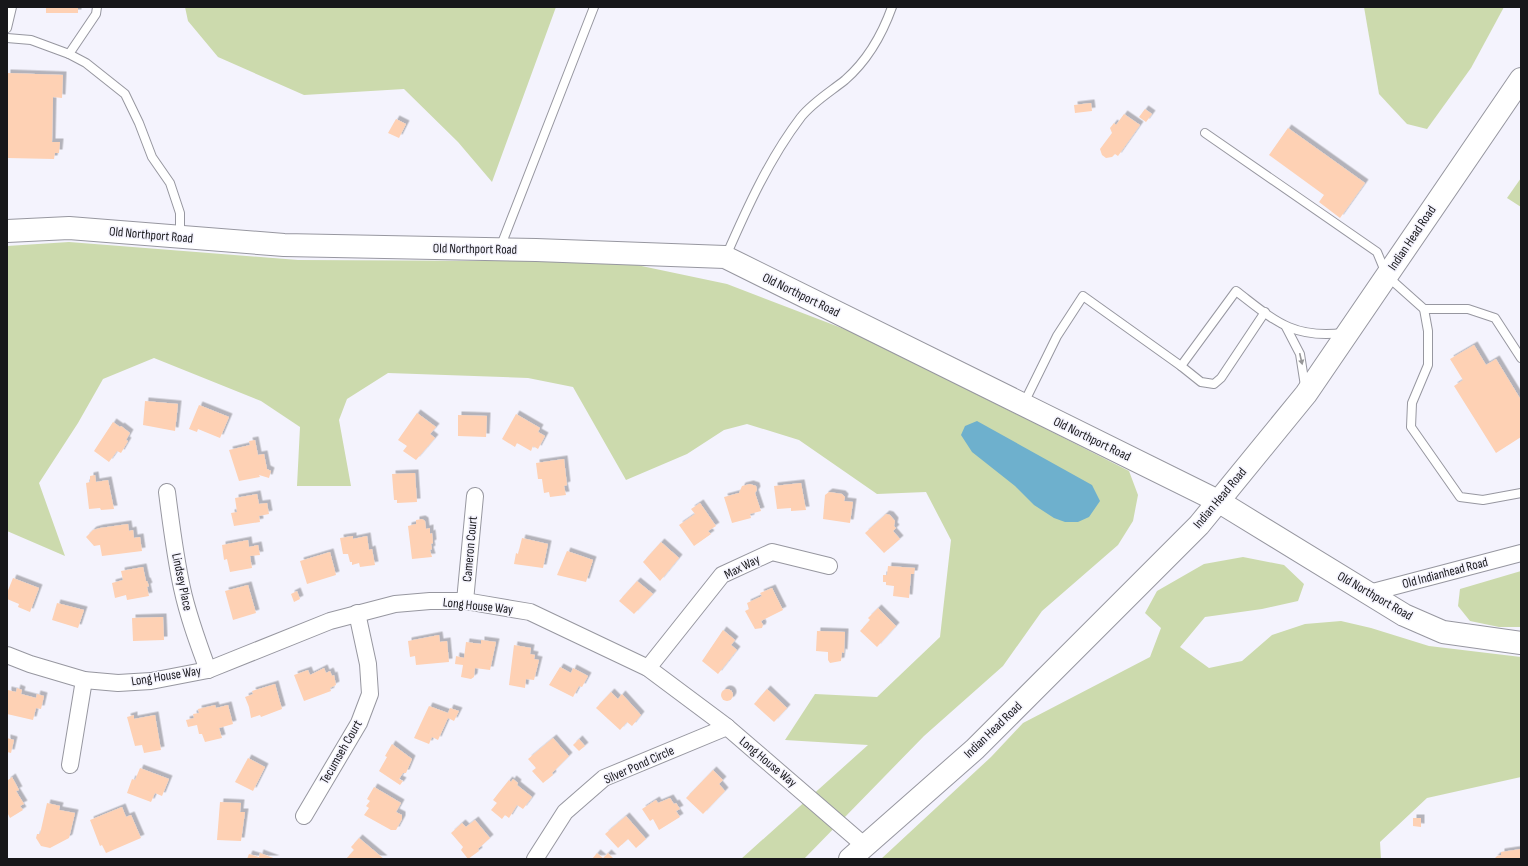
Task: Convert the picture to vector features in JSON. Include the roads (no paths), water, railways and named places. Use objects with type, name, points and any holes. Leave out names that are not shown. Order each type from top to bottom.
[{"type":"main road","name":"Indian Head Road","points":[[858,852],[975,749],[1199,525],[1306,394],[1521,79]]},
{"type":"main road","name":"Old Northport Road","points":[[7,231],[69,228],[284,245],[500,249],[725,257],[1218,501],[1404,615],[1443,632],[1521,643]]},
{"type":"street","name":"Lindsey Place","points":[[167,492],[182,588],[191,622],[208,670]]},
{"type":"street","name":"Cameron Court","points":[[465,601],[475,496]]},
{"type":"street","name":"Max Way","points":[[648,668],[722,575],[772,552],[829,566]]},
{"type":"street","name":"Old Indianhead Road","points":[[1369,593],[1521,553]]},
{"type":"street","name":"Long House Way","points":[[7,655],[30,664],[84,680],[118,683],[151,681],[208,670],[330,621],[395,604],[430,601],[465,601],[530,612],[648,668],[727,727],[858,852]]},
{"type":"street","name":"Tecumseh Court","points":[[304,816],[359,723],[370,694],[368,664],[357,613]]},
{"type":"street","points":[[70,765],[84,680]]},
{"type":"street","name":"Silver Pond Circle","points":[[535,859],[564,812],[604,778],[727,727]]},
{"type":"lane","points":[[7,28],[12,7]]},
{"type":"lane","points":[[69,54],[96,14],[97,7]]},
{"type":"lane","points":[[500,249],[594,7]]},
{"type":"lane","points":[[725,257],[752,196],[786,139],[802,116],[844,80],[868,55],[879,39],[892,7]]},
{"type":"lane","points":[[7,38],[31,40],[69,54],[86,63],[125,94],[139,123],[152,156],[170,183],[180,213],[180,237]]},
{"type":"lane","points":[[1205,133],[1377,252],[1387,276],[1424,309],[1428,331],[1428,365],[1412,403],[1411,427],[1460,497],[1483,500],[1521,493]]},
{"type":"lane","points":[[1181,366],[1236,291],[1286,327],[1318,335],[1348,332]]},
{"type":"lane","points":[[1023,405],[1058,336],[1083,296],[1201,382],[1214,384],[1221,378],[1265,312]]},
{"type":"lane","points":[[1424,309],[1468,309],[1495,318],[1521,358]]},
{"type":"lane","points":[[1286,327],[1300,354],[1306,394]]},
{"type":"water","points":[[977,421],[1092,485],[1100,501],[1089,517],[1078,522],[1065,522],[1054,518],[1034,505],[1015,486],[972,452],[961,435],[965,426]]}]
